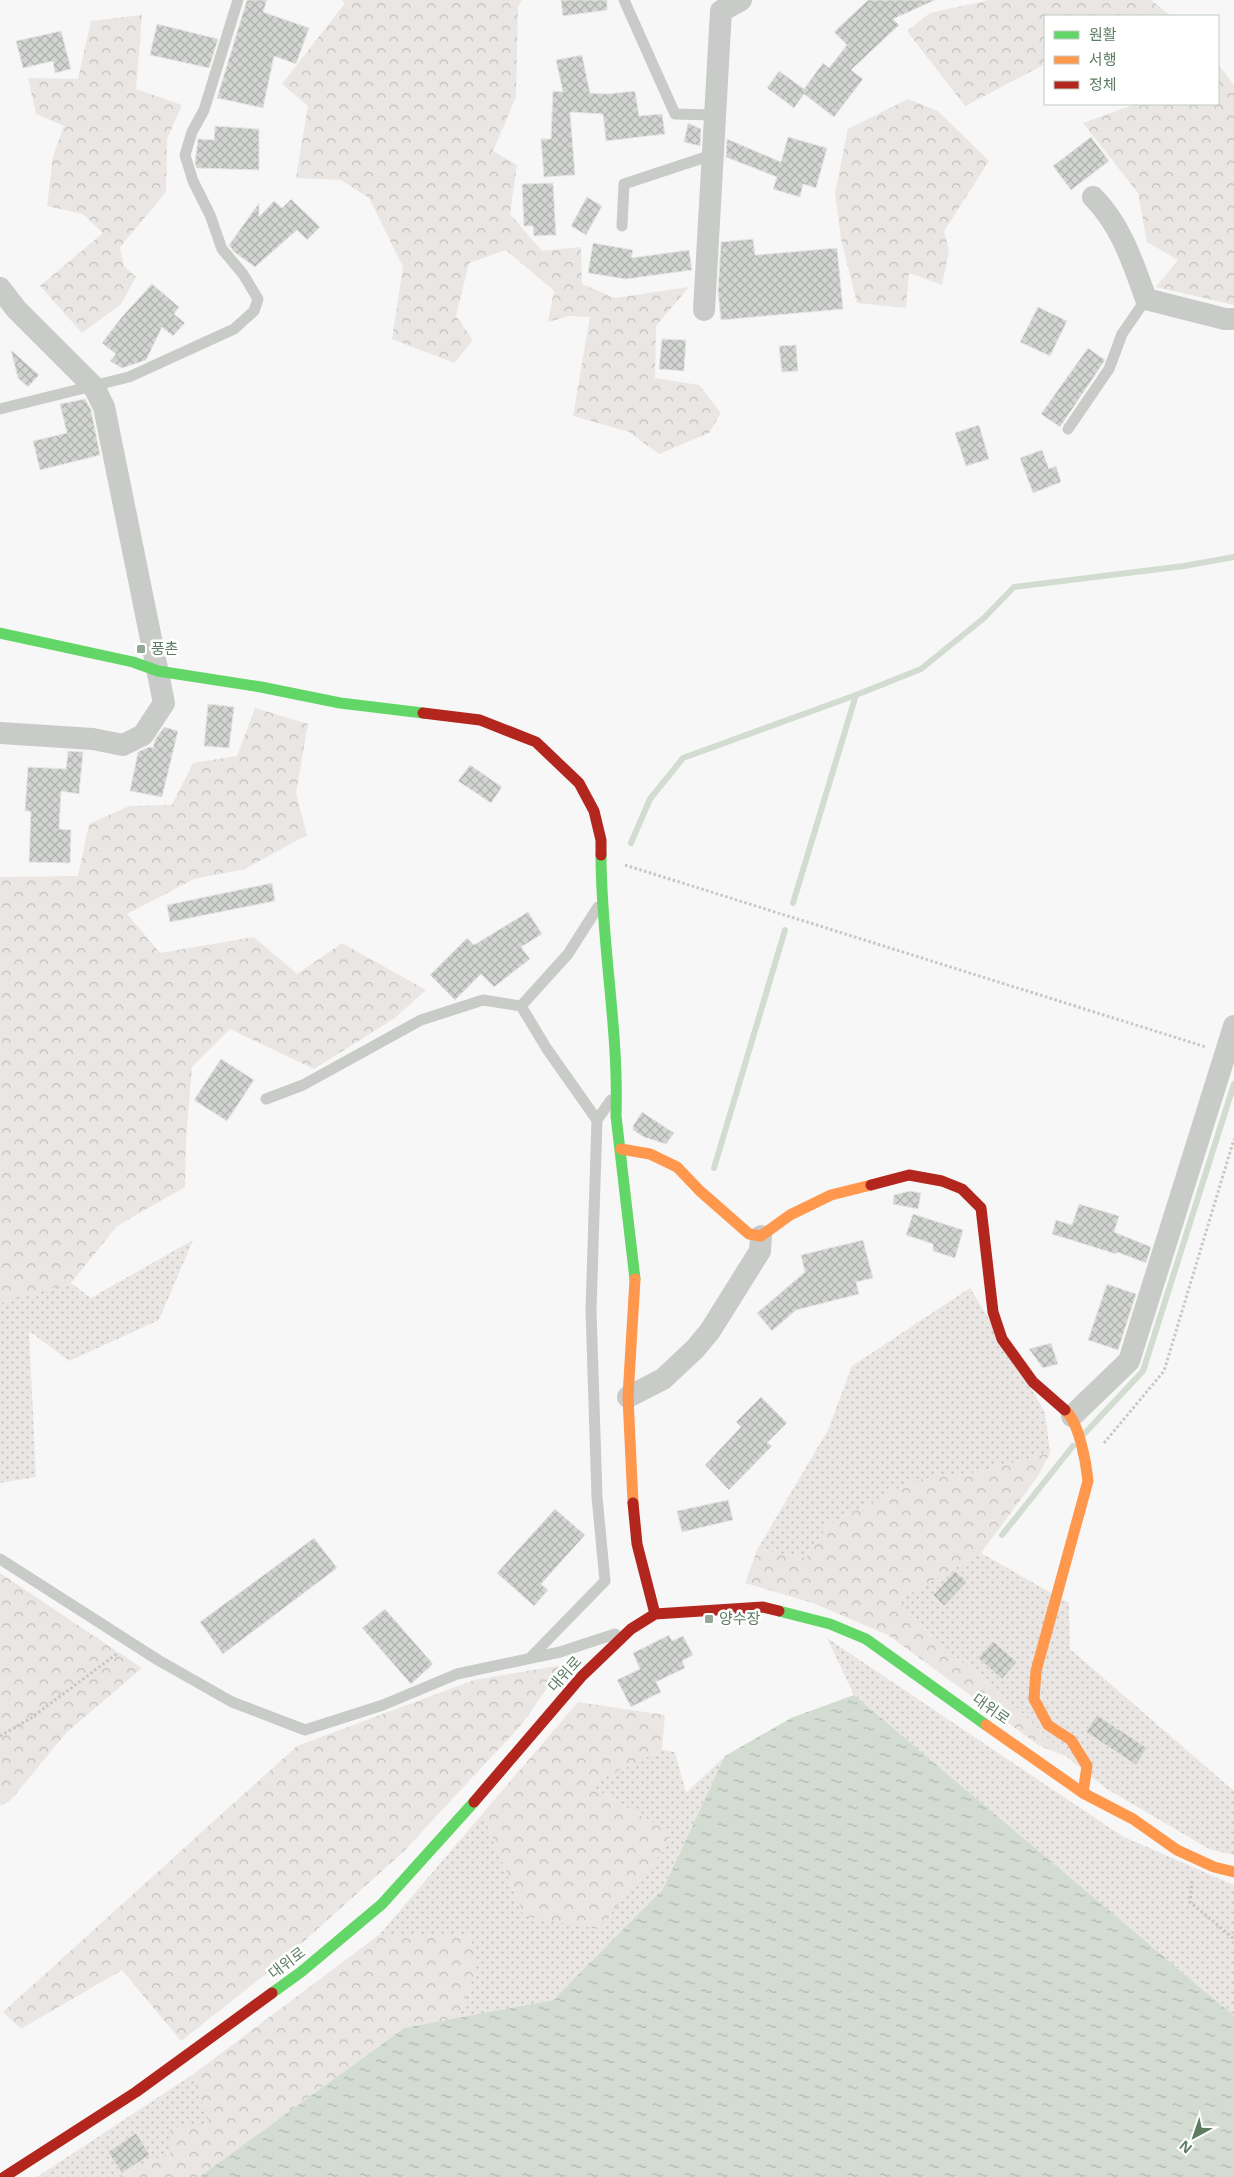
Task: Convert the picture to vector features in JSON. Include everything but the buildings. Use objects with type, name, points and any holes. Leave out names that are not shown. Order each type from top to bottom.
[{"type":"street","points":[[704,310],[721,12],[741,0]]},
{"type":"street","points":[[1093,197],[1108,211],[1130,254],[1146,299],[1225,319],[1234,319]]},
{"type":"street","points":[[0,288],[16,309],[94,387],[104,407],[164,703],[143,735],[123,746],[93,739],[0,732]]},
{"type":"street","points":[[0,633],[133,662],[158,671],[261,687],[340,703],[480,720],[536,742],[579,783],[594,811],[602,840],[603,898],[617,1090],[616,1116],[636,1271],[628,1397],[631,1483],[637,1544],[655,1614]]},
{"type":"street","points":[[1074,1425],[1129,1361],[1234,1026]]},
{"type":"street","points":[[621,1149],[650,1154],[677,1166],[700,1191],[749,1234],[761,1236],[790,1215],[831,1195],[909,1175],[942,1181],[962,1189],[981,1208],[993,1312],[1002,1339],[1033,1382],[1074,1425],[1086,1464],[1088,1481],[1085,1497],[1036,1671],[1034,1699],[1048,1726],[1071,1740],[1088,1766],[1083,1793]]},
{"type":"street","points":[[628,1397],[663,1379],[710,1332],[760,1251],[761,1236]]},
{"type":"street","name":"대위로","points":[[4,2177],[136,2092],[301,1972],[382,1904],[441,1841],[582,1676],[631,1629],[655,1614],[763,1607],[830,1624],[866,1639],[1083,1793],[1133,1819],[1177,1850],[1214,1867],[1234,1872]]},
{"type":"lane","points":[[0,409],[129,377],[234,329],[254,311],[258,299],[243,274],[222,249],[210,215],[193,181],[185,155],[192,132],[204,110],[238,0]]},
{"type":"lane","points":[[624,0],[675,114],[715,115]]},
{"type":"lane","points":[[622,226],[624,184],[712,155]]},
{"type":"lane","points":[[1068,429],[1109,369],[1122,334],[1146,299]]},
{"type":"lane","points":[[521,1006],[568,954],[603,898]]},
{"type":"lane","points":[[266,1099],[303,1084],[421,1020],[483,1000],[521,1006],[547,1049],[597,1120]]},
{"type":"lane","points":[[530,1658],[605,1581],[597,1497],[591,1310],[597,1120],[617,1090]]},
{"type":"lane","points":[[0,1559],[158,1660],[232,1702],[305,1730],[383,1705],[457,1674],[560,1652],[631,1629]]},
{"type":"path","points":[[601,858],[1226,1053]]},
{"type":"path","points":[[1086,1464],[1164,1371],[1234,1139]]},
{"type":"path","points":[[0,1736],[31,1718],[119,1652]]},
{"type":"path","points":[[1195,1858],[1190,1902],[1234,1938]]},
{"type":"green space","points":[[341,0],[522,0],[518,7],[516,97],[493,151],[517,165],[510,214],[542,251],[581,247],[582,284],[615,298],[689,287],[656,326],[655,378],[699,385],[721,413],[709,433],[659,454],[629,432],[573,416],[590,317],[569,316],[548,322],[554,291],[506,250],[469,263],[456,316],[473,340],[454,363],[392,339],[403,267],[369,198],[341,180],[296,178],[308,106],[282,84],[345,3]]},
{"type":"green space","points":[[989,0],[1151,0],[1170,15],[1044,15],[1044,65],[965,106],[907,31],[930,13]]},
{"type":"green space","points":[[142,15],[136,89],[182,105],[167,139],[166,192],[120,247],[124,266],[136,277],[121,304],[82,333],[40,286],[103,233],[83,214],[47,206],[53,156],[64,126],[36,114],[28,78],[78,79],[91,21]]},
{"type":"green space","points":[[1219,65],[1234,85],[1234,305],[1156,287],[1178,260],[1147,242],[1138,193],[1083,123],[1133,105],[1219,105]]},
{"type":"green space","points":[[908,99],[938,111],[989,161],[944,231],[949,251],[942,285],[909,273],[906,308],[857,303],[841,239],[835,193],[848,129]]},
{"type":"green space","points":[[255,708],[308,724],[296,793],[307,835],[245,869],[194,879],[127,914],[160,953],[254,937],[297,974],[342,943],[426,990],[395,1018],[314,1069],[230,1029],[192,1067],[186,1139],[185,1187],[117,1226],[71,1283],[0,1303],[0,877],[78,876],[89,824],[129,806],[172,805],[193,763],[237,756]]},
{"type":"green space","points":[[193,1240],[159,1320],[69,1361],[29,1331],[36,1477],[0,1483],[0,1303],[71,1283],[91,1298]]},
{"type":"green space","points":[[970,1288],[1045,1412],[1050,1453],[979,1472],[916,1480],[829,1524],[806,1558],[757,1550],[828,1430],[852,1366]]},
{"type":"green space","points":[[1050,1453],[1038,1476],[981,1553],[899,1600],[927,1633],[1019,1710],[1067,1757],[1038,1745],[888,1635],[813,1603],[745,1583],[757,1550],[806,1558],[829,1524],[916,1480],[979,1472]]},
{"type":"green space","points":[[981,1553],[1069,1603],[1070,1649],[1234,1791],[1234,1855],[1209,1849],[1107,1789],[1067,1757],[1019,1710],[927,1633],[899,1600]]},
{"type":"green space","points":[[0,1573],[142,1668],[67,1732],[10,1801],[0,1806]]},
{"type":"green space","points":[[827,1638],[1122,1836],[1234,1885],[1234,2016],[854,1695]]},
{"type":"green space","points":[[563,1665],[522,1724],[404,1851],[281,1962],[181,2041],[122,1970],[21,2029],[3,2012],[297,1746],[474,1680]]},
{"type":"green space","points":[[578,1702],[665,1715],[662,1750],[589,1785],[653,1823],[672,1830],[666,1848],[598,1929],[524,1916],[483,1813]]},
{"type":"green space","points":[[662,1750],[675,1752],[686,1793],[725,1756],[663,1889],[553,2000],[458,2018],[475,1972],[380,1934],[483,1813],[524,1916],[672,1831],[653,1823],[589,1785]]},
{"type":"green space","points":[[380,1934],[471,1935],[475,1972],[458,2018],[404,2028],[199,2177],[116,2177],[172,2152],[170,2128],[210,2124],[192,2075]]},
{"type":"green space","points":[[192,2075],[211,2124],[172,2152],[116,2177],[37,2177]]},
{"type":"water","points":[[854,1695],[1234,2016],[1234,2177],[199,2177],[404,2028],[553,2000],[663,1889],[725,1756],[791,1718]]},
{"type":"waterway","points":[[631,843],[650,799],[683,758],[856,695],[921,669],[984,618],[1014,587],[1184,566],[1234,557]]},
{"type":"waterway","points":[[793,903],[856,695]]},
{"type":"waterway","points":[[714,1168],[785,930]]},
{"type":"waterway","points":[[1085,1433],[1143,1371],[1234,1084]]},
{"type":"waterway","points":[[1002,1535],[1073,1446]]},
{"type":"traffic: fast","points":[[0,633],[133,662],[158,671],[261,687],[340,703],[423,713]]},
{"type":"traffic: fast","points":[[601,855],[604,920],[615,1051],[616,1116],[635,1279]]},
{"type":"traffic: fast","points":[[779,1611],[830,1624],[866,1639],[986,1725]]},
{"type":"traffic: fast","points":[[272,1993],[301,1972],[382,1904],[474,1802]]},
{"type":"traffic: slow","points":[[621,1149],[650,1154],[677,1167],[700,1191],[749,1234],[761,1236],[790,1215],[831,1195],[871,1185]]},
{"type":"traffic: slow","points":[[633,1503],[628,1397],[635,1279]]},
{"type":"traffic: slow","points":[[1065,1410],[1078,1433],[1084,1453],[1088,1481],[1036,1671],[1034,1699],[1048,1725],[1071,1740],[1087,1766],[1083,1793]]},
{"type":"traffic: slow","points":[[986,1725],[1083,1793],[1133,1819],[1177,1850],[1214,1867],[1234,1872]]},
{"type":"traffic: jam","points":[[423,713],[480,720],[536,742],[579,783],[594,811],[601,840],[601,855]]},
{"type":"traffic: jam","points":[[871,1185],[909,1175],[942,1181],[962,1189],[981,1208],[993,1312],[1002,1339],[1033,1382],[1065,1410]]},
{"type":"traffic: jam","points":[[633,1503],[637,1544],[655,1614]]},
{"type":"traffic: jam","points":[[474,1802],[582,1676],[631,1629],[655,1614],[763,1607],[779,1611]]},
{"type":"traffic: jam","points":[[4,2177],[136,2092],[272,1993]]},
{"type":"place","name":"풍촌","points":[[141,649]]},
{"type":"place","name":"양수장","points":[[709,1619]]}]
